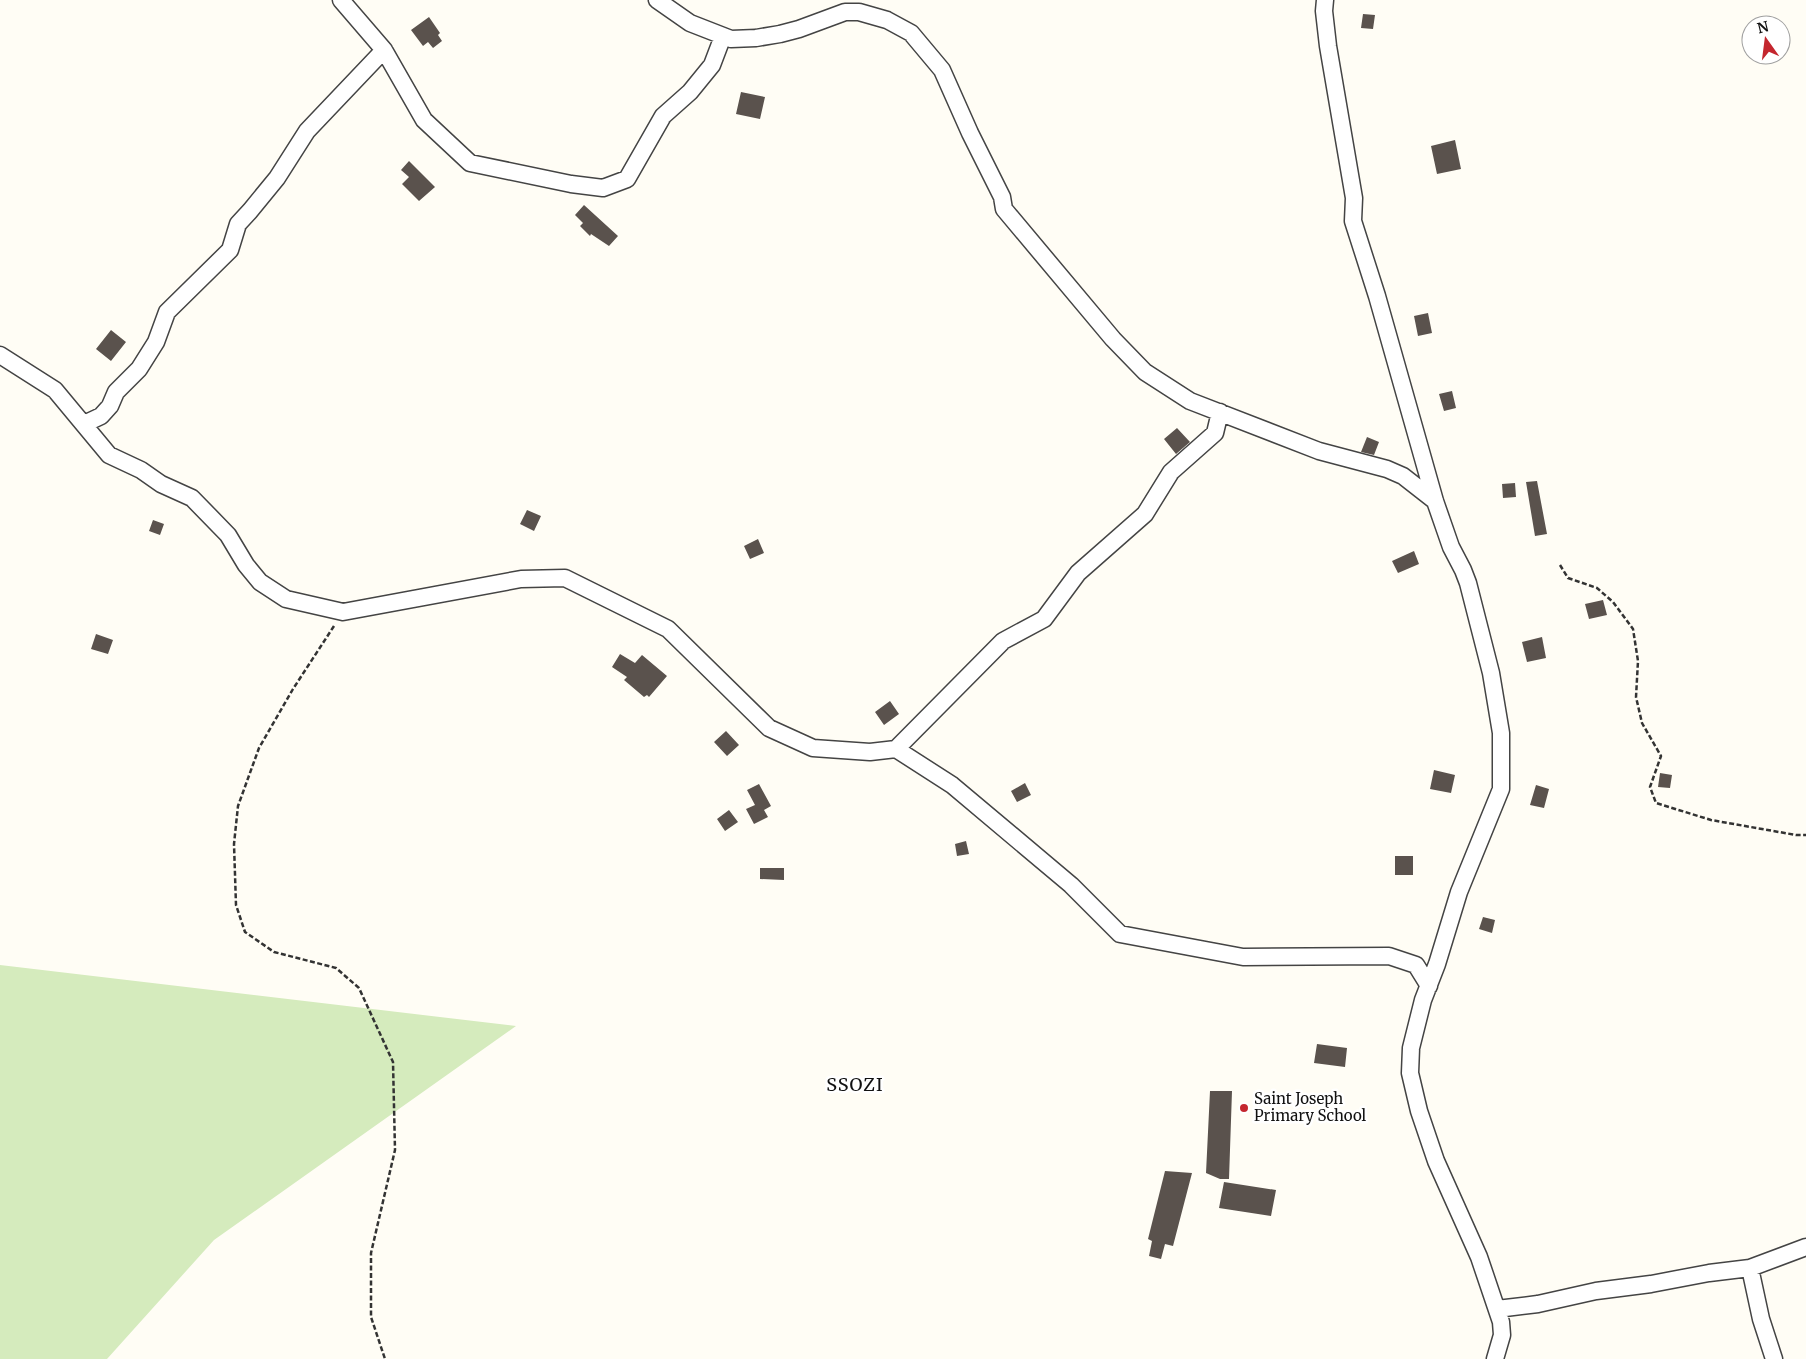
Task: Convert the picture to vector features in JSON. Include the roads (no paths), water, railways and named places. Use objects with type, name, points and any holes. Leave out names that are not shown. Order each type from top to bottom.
[{"type":"street","points":[[341,0],[384,50],[424,120],[470,163],[571,184],[603,188],[627,180],[663,116],[690,92],[712,65],[723,36]]},
{"type":"street","points":[[657,0],[690,23],[731,38],[756,38],[799,29],[845,12],[859,12],[887,20],[911,33],[942,70],[1002,197],[1004,209],[1113,339],[1144,372],[1190,401],[1319,451],[1387,469],[1413,482],[1434,501]]},
{"type":"street","points":[[1325,0],[1324,11],[1328,46],[1354,198],[1353,221],[1377,296],[1434,501],[1451,547],[1463,570],[1492,673],[1501,733],[1502,789],[1460,892],[1423,1000],[1411,1048],[1410,1073],[1419,1111],[1436,1162],[1479,1257],[1501,1322],[1502,1335],[1495,1359]]},
{"type":"street","points":[[84,424],[101,416],[110,406],[116,392],[139,369],[156,342],[167,312],[230,250],[238,224],[277,178],[306,130],[384,50]]},
{"type":"street","points":[[0,355],[54,390],[109,455],[141,470],[160,484],[192,498],[228,535],[246,565],[260,582],[286,600],[343,612],[521,579],[565,578],[668,629],[769,728],[813,748],[870,752],[896,749],[1003,641],[1044,619],[1078,574],[1145,514],[1171,472],[1215,432],[1220,412]]},
{"type":"street","points":[[896,749],[952,785],[1071,885],[1120,934],[1243,956],[1389,956],[1416,965],[1429,986]]},
{"type":"street","points":[[1497,1309],[1538,1304],[1596,1291],[1750,1268],[1806,1246]]},
{"type":"street","points":[[1750,1268],[1761,1319],[1774,1359]]},
{"type":"place","name":"Saint Joseph Primary School","points":[[1244,1108]]},
{"type":"district","name":"SSOZI","points":[[855,1085]]}]
